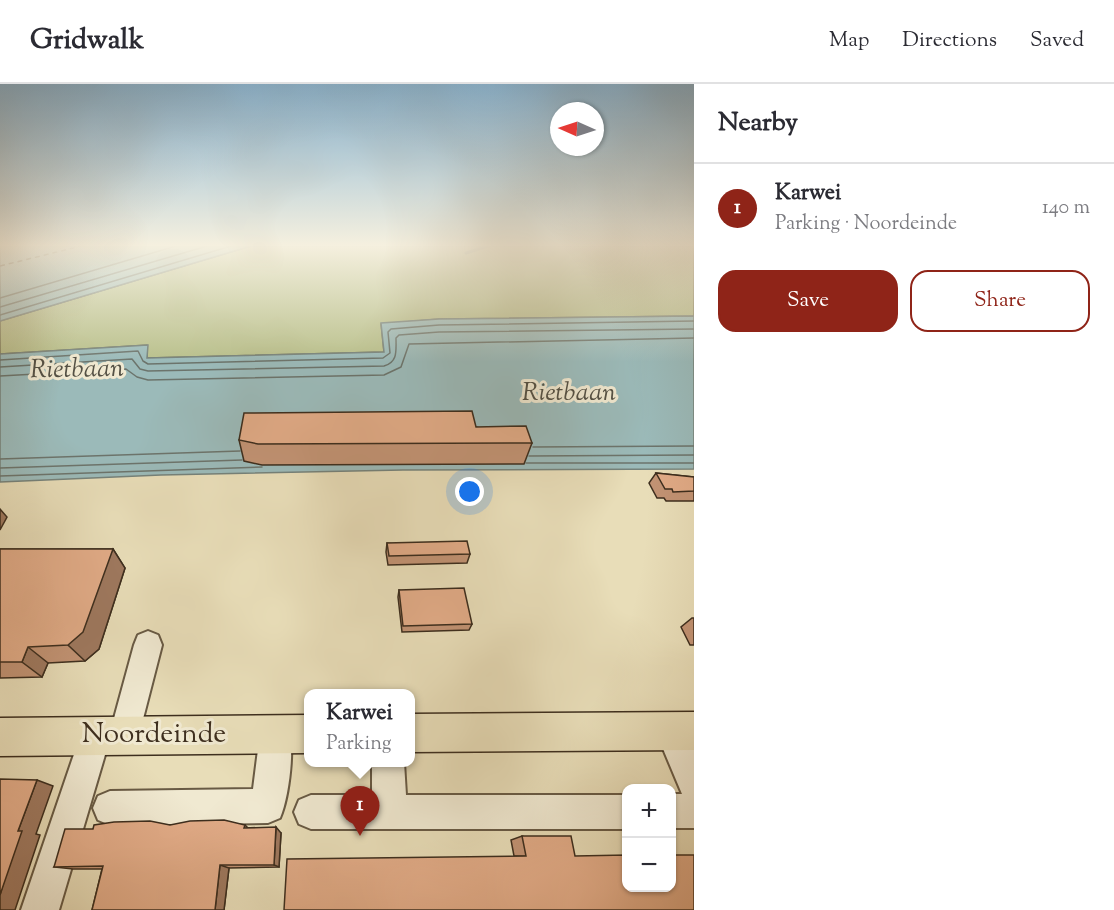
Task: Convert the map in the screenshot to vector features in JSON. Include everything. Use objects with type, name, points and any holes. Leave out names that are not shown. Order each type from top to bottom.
[{"type":"main road","points":[[415,733],[683,731]]},
{"type":"main road","name":"Noordeinde","points":[[0,738],[292,734]]},
{"type":"street","points":[[40,910],[148,645]]},
{"type":"street","points":[[683,731],[694,782]]},
{"type":"street","points":[[110,808],[268,806],[292,734]]},
{"type":"street","points":[[388,767],[389,812]]},
{"type":"street","points":[[676,812],[694,811]]},
{"type":"street","points":[[311,813],[622,812]]},
{"type":"green space","points":[[122,285],[694,285],[694,316],[439,319],[381,324],[384,352],[147,358],[147,345],[0,354],[0,321]]},
{"type":"water","points":[[0,285],[122,285],[0,321]]},
{"type":"water","name":"Rietbaan","points":[[694,316],[694,469],[403,470],[161,475],[0,482],[0,354],[148,345],[147,358],[384,352],[381,323],[439,319]]},
{"type":"building","points":[[472,411],[476,427],[526,426],[532,443],[258,444],[239,440],[244,413]]},
{"type":"building","points":[[656,473],[694,477],[694,491],[673,492],[672,489],[665,489]]},
{"type":"building","points":[[467,541],[470,554],[389,556],[387,543]]},
{"type":"building","points":[[0,549],[113,549],[83,632],[68,645],[28,647],[22,662],[0,662]]},
{"type":"building","points":[[464,588],[472,624],[403,626],[399,590]]},
{"type":"building","points":[[0,779],[37,780],[18,831],[22,831],[0,895]]},
{"type":"building","points":[[224,820],[245,825],[244,828],[276,827],[274,865],[220,865],[215,910],[92,910],[103,866],[54,867],[65,829],[93,829],[94,825],[114,822],[150,821],[170,825],[190,821]]},
{"type":"building","points":[[522,836],[571,836],[575,856],[622,855],[622,892],[676,892],[676,855],[694,855],[694,910],[284,910],[287,859],[526,856]]},
{"type":"place","name":"Karwei","points":[[360,836]]}]
